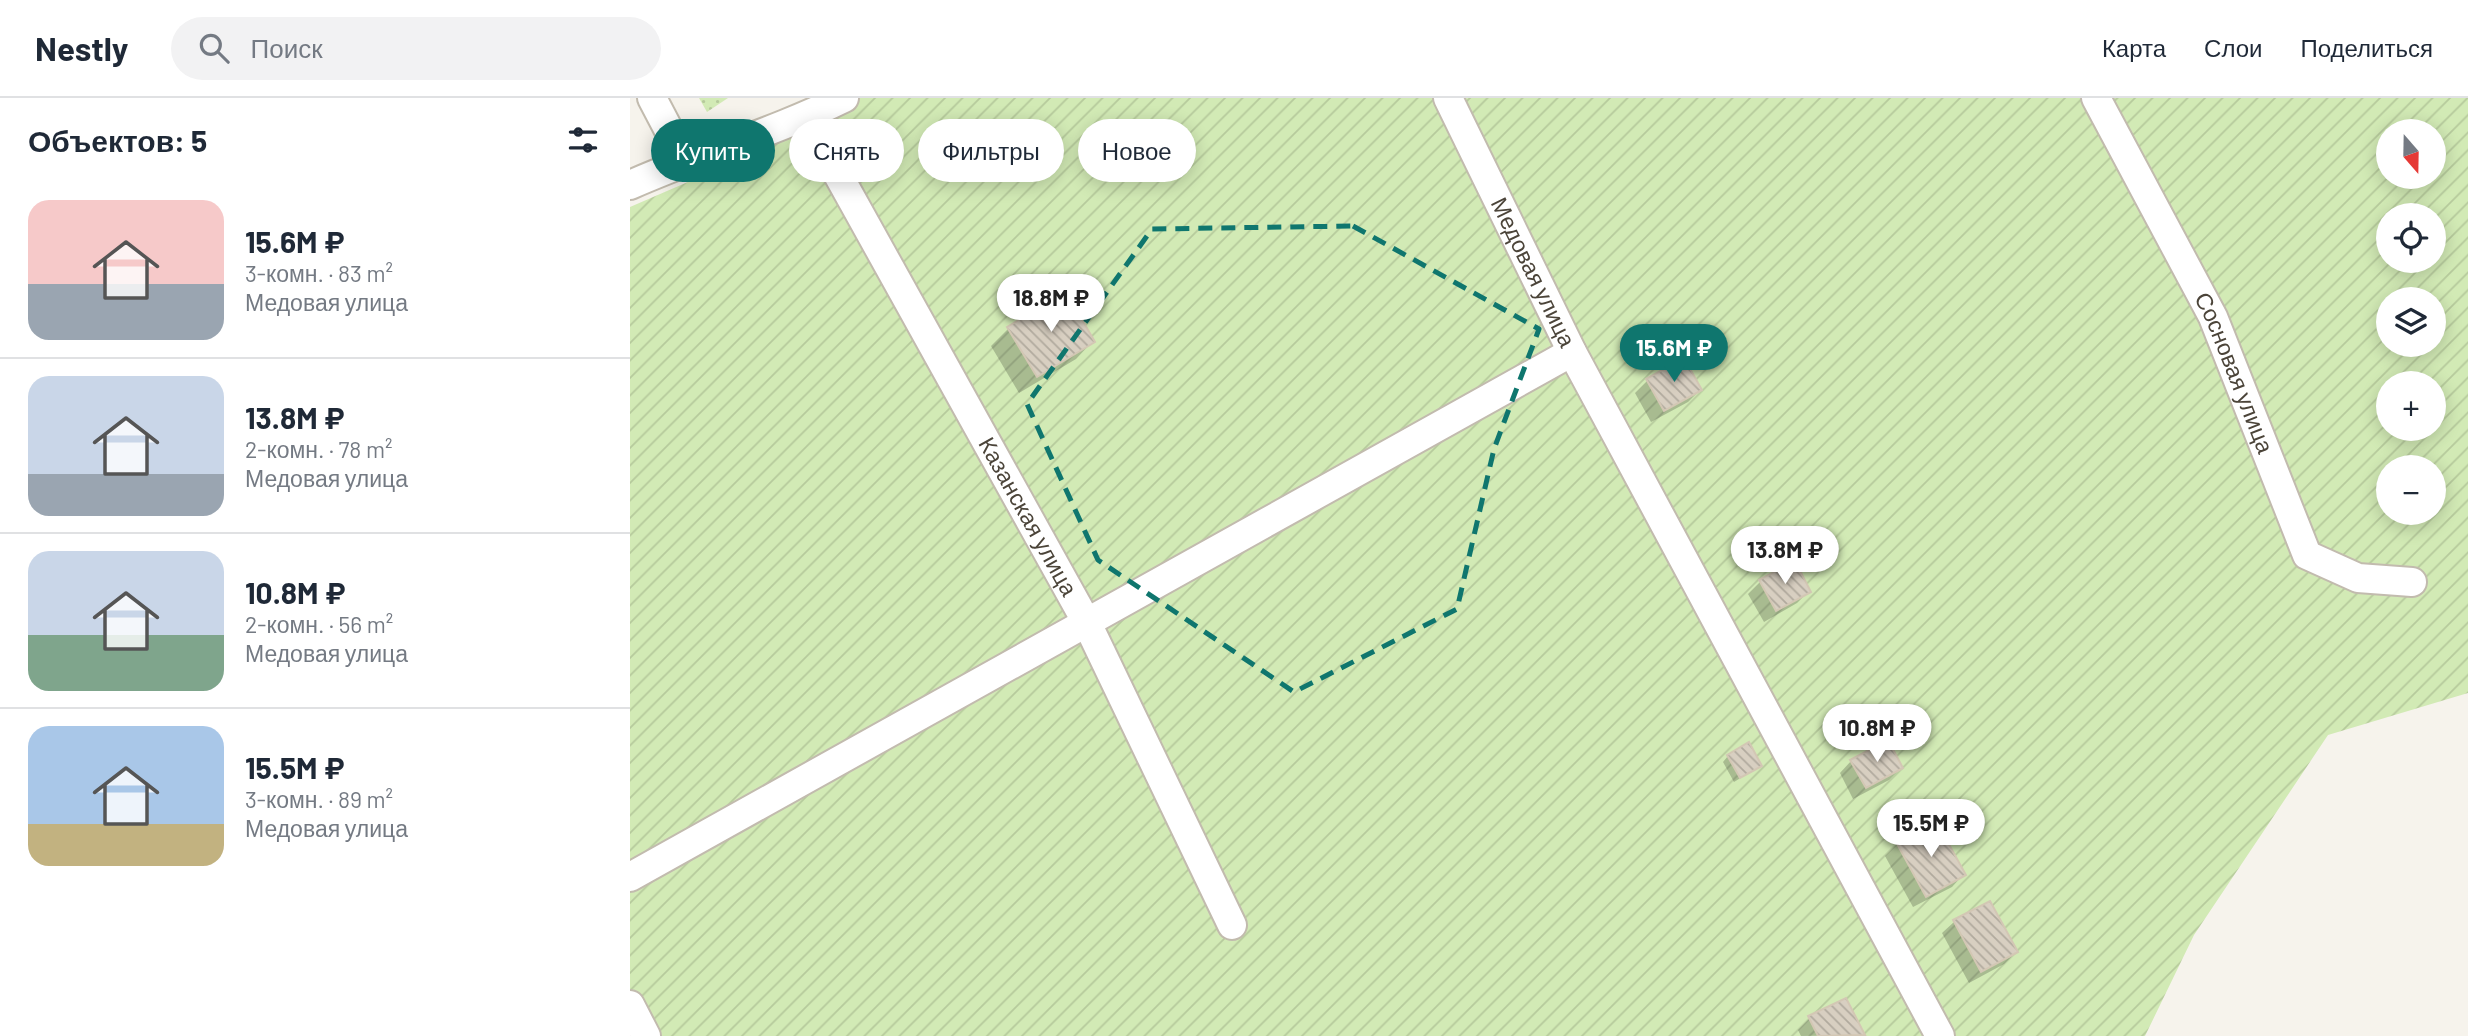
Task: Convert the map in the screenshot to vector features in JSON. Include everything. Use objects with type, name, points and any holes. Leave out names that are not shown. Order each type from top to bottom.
[{"type":"street","points":[[652,98],[663,119]]},
{"type":"street","points":[[775,128],[806,117],[844,98]]},
{"type":"street","name":"Медовая улица","points":[[1448,98],[1572,352],[1940,1036]]},
{"type":"street","name":"Сосновая улица","points":[[2096,98],[2213,317],[2307,555],[2358,578],[2412,582]]},
{"type":"street","name":"Казанская улица","points":[[806,117],[1087,623],[1232,925]]},
{"type":"street","points":[[630,186],[651,176]]},
{"type":"street","points":[[630,877],[1572,352]]},
{"type":"street","points":[[630,1005],[646,1036]]},
{"type":"highlighted area","points":[[1353,226],[1539,329],[1494,449],[1457,609],[1294,692],[1098,560],[1027,404],[1152,229]]},
{"type":"green space","points":[[699,98],[728,98],[707,112]]},
{"type":"green space","points":[[844,98],[2468,98],[2468,693],[2328,735],[2194,935],[2145,1036],[630,1036],[630,207],[688,182],[775,182],[775,137],[789,128],[789,182],[904,182],[904,119],[803,119]]},
{"type":"building","points":[[1066,292],[1095,342],[1037,377],[1007,327]]},
{"type":"building","points":[[1684,358],[1702,390],[1664,411],[1646,379]]},
{"type":"building","points":[[1795,561],[1811,592],[1776,611],[1759,580]]},
{"type":"building","points":[[1888,740],[1903,768],[1866,788],[1850,760]]},
{"type":"building","points":[[1749,742],[1762,766],[1740,778],[1727,755]]},
{"type":"building","points":[[1936,821],[1966,875],[1926,897],[1896,842]]},
{"type":"building","points":[[1990,901],[2018,952],[1981,972],[1953,920]]},
{"type":"building","points":[[1846,998],[1865,1035],[1818,1036],[1808,1016]]}]
